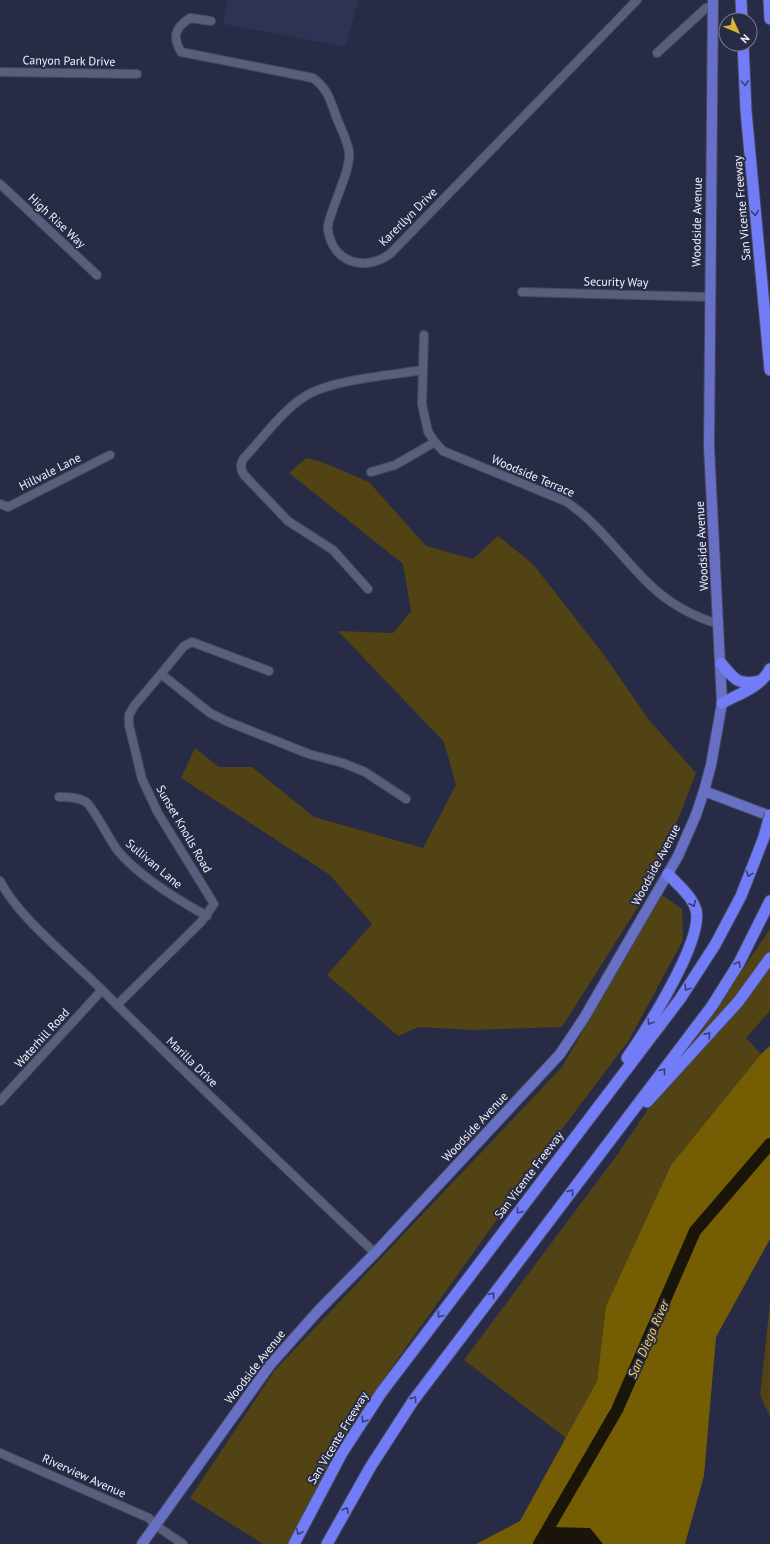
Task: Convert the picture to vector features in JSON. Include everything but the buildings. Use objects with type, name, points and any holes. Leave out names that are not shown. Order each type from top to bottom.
[{"type":"highway","points":[[741,0],[742,12]]},
{"type":"highway","points":[[769,0],[770,19]]},
{"type":"highway","name":"San Vicente Freeway","points":[[743,52],[746,112],[770,370]]},
{"type":"highway","points":[[721,663],[737,681],[748,684],[761,680]]},
{"type":"highway","points":[[722,703],[751,688],[761,680],[770,669]]},
{"type":"highway","name":"San Vicente Freeway","points":[[294,1544],[342,1453],[381,1393],[680,999],[711,951],[741,896],[764,837],[770,815]]},
{"type":"highway","points":[[550,1169],[658,1009],[677,974],[692,938],[696,922],[696,911],[691,899],[668,874]]},
{"type":"highway","points":[[327,1544],[371,1466],[413,1401],[712,1006],[739,963],[770,901]]},
{"type":"highway","points":[[606,1146],[738,1002],[770,958]]},
{"type":"main road","name":"Woodside Avenue","points":[[142,1544],[270,1365],[318,1311],[375,1253],[560,1054],[584,1018],[668,874],[678,856],[696,815],[711,765],[722,703],[709,447],[709,297],[713,3]]},
{"type":"main road","points":[[704,791],[770,815]]},
{"type":"street","name":"Karerllyn Drive","points":[[211,21],[190,18],[182,24],[176,33],[176,42],[181,52],[313,78],[323,86],[329,95],[349,150],[349,162],[328,229],[332,244],[346,259],[357,263],[369,264],[381,261],[390,254],[637,0]]},
{"type":"street","points":[[658,53],[713,3]]},
{"type":"street","name":"Canyon Park Drive","points":[[0,72],[137,74]]},
{"type":"street","name":"High Rise Way","points":[[0,184],[97,275]]},
{"type":"street","name":"Security Way","points":[[522,292],[709,297]]},
{"type":"street","name":"Woodside Terrace","points":[[424,335],[422,404],[428,432],[443,451],[566,502],[582,512],[648,584],[681,608],[702,619],[719,624]]},
{"type":"street","points":[[368,589],[333,550],[288,521],[245,476],[241,464],[244,458],[295,404],[311,392],[333,385],[423,370]]},
{"type":"street","points":[[371,472],[395,464],[435,442]]},
{"type":"street","name":"Hillvale Lane","points":[[0,504],[8,507],[110,455]]},
{"type":"street","points":[[269,671],[192,642],[184,646],[162,674],[210,713],[226,721],[309,754],[343,763],[364,772],[406,799]]},
{"type":"street","name":"Sunset Knolls Road","points":[[162,674],[134,706],[129,714],[129,724],[142,779],[158,813],[214,904],[207,916]]},
{"type":"street","name":"Sullivan Lane","points":[[59,797],[69,796],[86,803],[118,851],[131,864],[175,899],[207,916]]},
{"type":"street","name":"Marilla Drive","points":[[0,881],[22,911],[117,1005],[375,1253]]},
{"type":"street","points":[[117,1005],[207,916]]},
{"type":"street","name":"Waterhill Road","points":[[0,1101],[102,990]]},
{"type":"street","name":"Riverview Avenue","points":[[0,1453],[149,1518],[155,1525],[183,1544]]},
{"type":"shaded area","points":[[228,0],[359,0],[345,47],[223,24]]},
{"type":"shaded area","points":[[306,458],[322,462],[369,482],[426,546],[473,559],[498,536],[533,564],[604,655],[649,720],[696,773],[653,883],[562,1027],[473,1030],[419,1027],[398,1036],[327,975],[372,924],[330,875],[181,778],[195,748],[219,767],[252,767],[314,817],[423,848],[456,785],[444,742],[338,631],[393,633],[411,611],[403,564],[289,473]]},
{"type":"shaded area","points":[[662,895],[682,909],[683,940],[629,1040],[550,1145],[392,1367],[330,1469],[290,1544],[263,1544],[190,1498],[275,1370],[562,1067]]},
{"type":"shaded area","points":[[770,929],[770,1011],[746,1038],[761,1054],[671,1165],[606,1306],[597,1381],[566,1438],[464,1360],[617,1155]]},
{"type":"shaded area","points":[[770,1046],[770,1239],[716,1337],[704,1476],[685,1544],[476,1544],[520,1521],[597,1381],[606,1306],[671,1165],[761,1054]]},
{"type":"shaded area","points":[[770,1302],[770,1417],[760,1395]]},
{"type":"shaded area","points":[[549,1527],[590,1528],[603,1544],[539,1544]]},
{"type":"waterway","name":"San Diego River","points":[[539,1544],[617,1410],[695,1231],[770,1144]]}]
